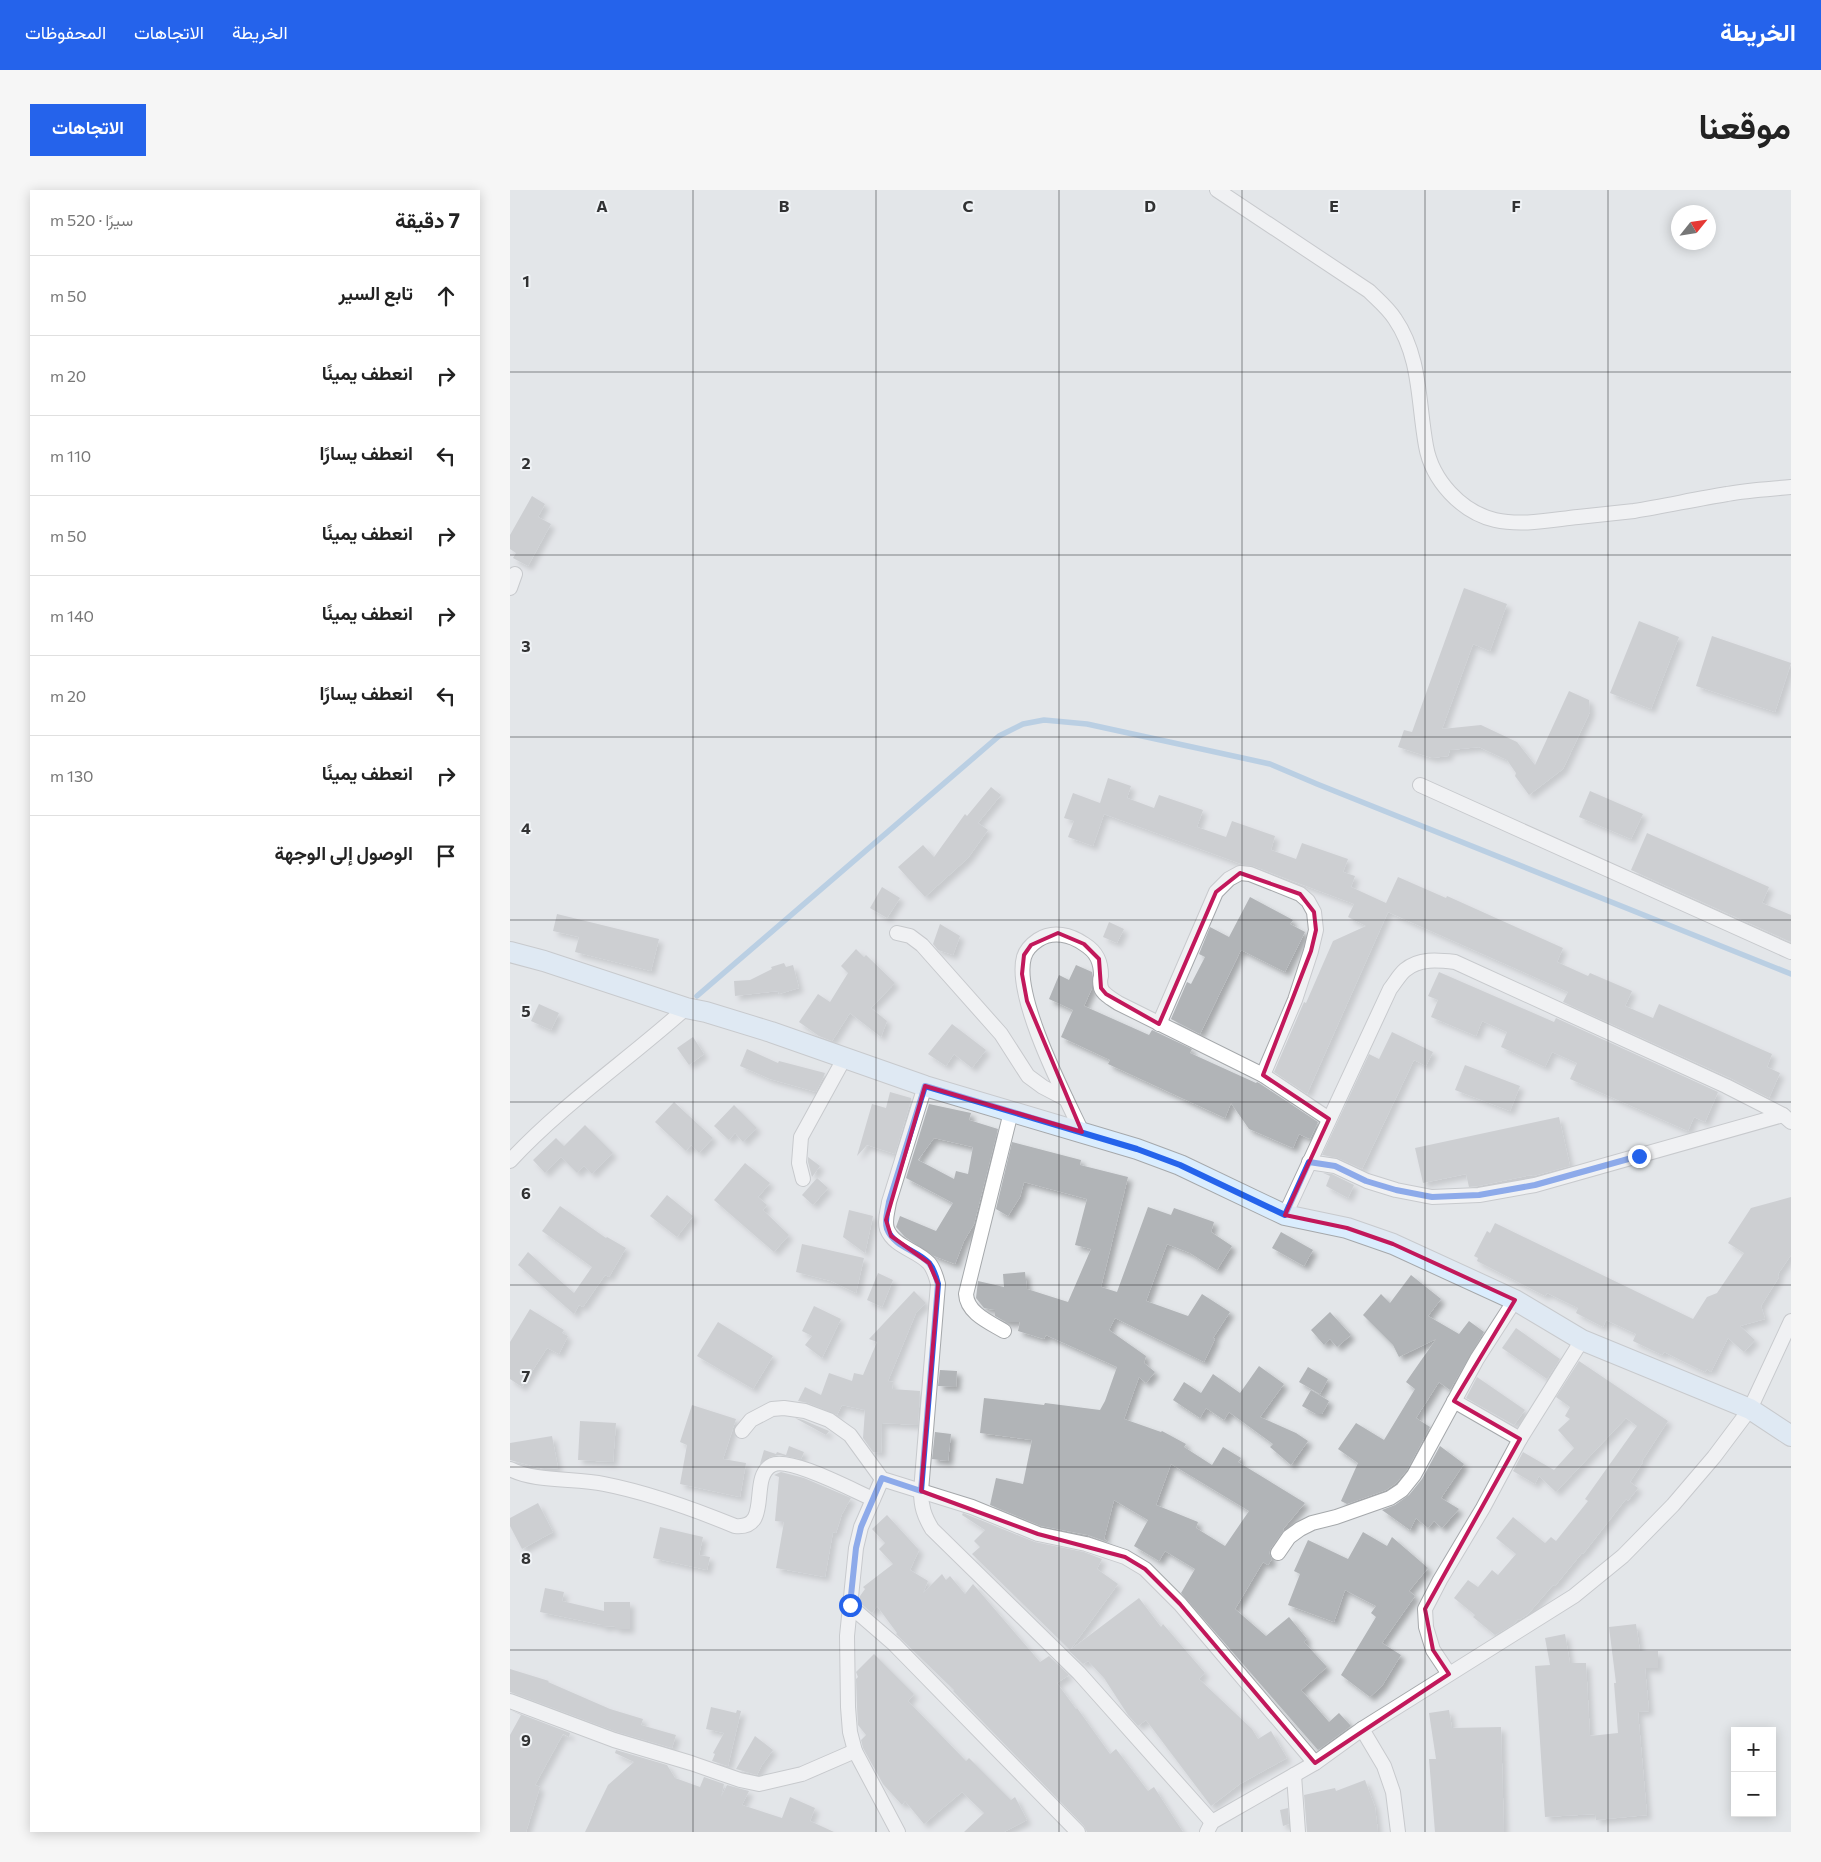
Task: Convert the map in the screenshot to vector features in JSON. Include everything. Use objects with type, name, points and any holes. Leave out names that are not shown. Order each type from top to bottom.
[{"type":"main road","points":[[510,952],[544,961],[686,1008],[706,1012],[771,1032],[925,1086],[1137,1149],[1180,1165],[1285,1215],[1347,1228],[1392,1244],[1515,1300],[1582,1340],[1750,1409],[1791,1436]]},
{"type":"street","points":[[1217,190],[1369,291],[1385,306],[1400,327],[1412,355],[1418,380],[1426,448],[1433,468],[1443,485],[1455,498],[1470,509],[1493,519],[1517,523],[1633,511],[1727,494],[1791,487]]},
{"type":"street","points":[[510,588],[515,574]]},
{"type":"street","points":[[1420,785],[1791,952]]},
{"type":"street","points":[[1159,1024],[1216,892],[1229,880],[1240,874],[1250,874],[1300,894],[1308,901],[1314,912],[1316,930],[1294,1000],[1263,1075]]},
{"type":"street","points":[[897,932],[910,936],[922,945],[1001,1034],[1028,1076],[1043,1087],[1066,1099]]},
{"type":"street","points":[[1082,1132],[1040,1038],[1027,1001],[1022,974],[1024,956],[1031,945],[1049,934],[1058,933],[1084,944],[1099,959],[1101,988],[1118,1003],[1263,1075],[1329,1119]]},
{"type":"street","points":[[1285,1215],[1390,989],[1406,970],[1419,962],[1436,960],[1455,962],[1726,1086],[1787,1118]]},
{"type":"street","points":[[510,1161],[574,1102],[686,1008]]},
{"type":"street","points":[[803,1179],[799,1163],[801,1137],[845,1057]]},
{"type":"street","points":[[925,1086],[889,1202],[886,1220],[891,1236],[901,1245],[929,1263],[935,1272],[938,1284],[921,1491],[923,1512],[932,1529],[1079,1673],[1210,1827],[1315,1763],[1362,1730],[1574,1596],[1624,1556],[1679,1498],[1714,1457],[1750,1409],[1791,1320]]},
{"type":"street","points":[[1004,1331],[972,1310],[966,1302],[966,1294],[1011,1112]]},
{"type":"street","points":[[1309,1162],[1335,1166],[1366,1181],[1396,1190],[1432,1197],[1479,1195],[1535,1185],[1787,1118]]},
{"type":"street","points":[[1278,1553],[1289,1537],[1306,1526],[1377,1503],[1390,1498],[1402,1490],[1414,1475],[1477,1359],[1515,1300]]},
{"type":"street","points":[[1449,1674],[1433,1650],[1426,1627],[1425,1609],[1520,1439],[1582,1340]]},
{"type":"street","points":[[1454,1401],[1520,1439]]},
{"type":"street","points":[[742,1431],[751,1420],[772,1409],[784,1408],[805,1411],[829,1420],[850,1435],[882,1478],[972,1507],[1038,1534],[1086,1544],[1125,1557],[1144,1569],[1180,1604],[1315,1763]]},
{"type":"street","points":[[510,1469],[532,1476],[603,1483],[742,1527],[748,1526],[753,1521],[763,1475],[766,1469],[773,1464],[789,1464],[808,1470],[873,1499]]},
{"type":"street","points":[[882,1478],[861,1527],[856,1548],[847,1636],[848,1708],[850,1732],[855,1751],[898,1832]]},
{"type":"street","points":[[850,1605],[894,1644],[1078,1832]]},
{"type":"street","points":[[510,1701],[614,1740],[740,1780],[760,1784],[802,1774],[855,1751]]},
{"type":"street","points":[[1362,1730],[1384,1766],[1393,1792],[1398,1832]]},
{"type":"street","points":[[1294,1775],[1298,1832]]},
{"type":"highlighted area","points":[[1240,873],[1300,894],[1314,912],[1316,930],[1311,951],[1263,1075],[1329,1119],[1285,1215],[1347,1228],[1393,1244],[1515,1300],[1454,1401],[1520,1439],[1425,1609],[1433,1650],[1449,1674],[1315,1763],[1180,1604],[1145,1569],[1125,1557],[1038,1534],[921,1491],[938,1284],[929,1263],[891,1236],[886,1220],[925,1086],[1082,1132],[1027,1001],[1022,974],[1024,955],[1031,945],[1058,933],[1084,944],[1099,959],[1101,988],[1106,994],[1159,1024],[1216,892]]},
{"type":"building","points":[[532,496],[545,504],[538,517],[551,524],[528,566],[513,558],[516,553],[510,549],[510,535]]},
{"type":"building","points":[[1464,588],[1507,604],[1490,651],[1473,644],[1442,729],[1481,725],[1517,742],[1535,765],[1569,691],[1589,700],[1590,712],[1563,769],[1529,795],[1515,776],[1516,773],[1507,760],[1479,747],[1450,750],[1448,756],[1432,758],[1398,747],[1404,730],[1412,732]]},
{"type":"building","points":[[1639,621],[1679,637],[1651,709],[1610,693]]},
{"type":"building","points":[[1712,636],[1791,663],[1775,712],[1696,686]]},
{"type":"building","points":[[1108,778],[1131,786],[1127,798],[1154,808],[1159,795],[1203,810],[1197,827],[1226,837],[1232,821],[1275,836],[1271,850],[1296,859],[1302,843],[1348,859],[1343,872],[1355,876],[1351,887],[1386,903],[1398,877],[1446,898],[1447,896],[1563,948],[1557,962],[1588,976],[1590,973],[1632,991],[1625,1006],[1653,1018],[1659,1004],[1772,1054],[1767,1067],[1780,1073],[1769,1098],[1730,1078],[1563,1002],[1568,992],[1388,912],[1307,1094],[1274,1072],[1333,941],[1366,926],[1348,917],[1354,904],[1253,866],[1244,865],[1104,814],[1093,846],[1068,837],[1074,821],[1064,818],[1073,793],[1100,803]]},
{"type":"building","points":[[991,787],[1001,795],[978,823],[988,830],[968,858],[925,897],[898,867],[923,845],[934,857],[965,814],[967,816]]},
{"type":"building","points":[[1590,791],[1643,814],[1631,839],[1579,817]]},
{"type":"building","points":[[1647,833],[1769,887],[1762,903],[1791,915],[1791,942],[1631,870]]},
{"type":"building","points":[[882,887],[900,898],[887,918],[870,908]]},
{"type":"building","points":[[1250,897],[1293,920],[1290,924],[1305,932],[1285,972],[1241,950],[1200,1034],[1171,1019],[1187,982],[1191,984],[1205,957],[1199,954],[1210,927],[1229,937]]},
{"type":"building","points":[[557,914],[659,939],[651,971],[575,952],[579,937],[553,931]]},
{"type":"building","points":[[1109,922],[1124,929],[1117,943],[1103,937]]},
{"type":"building","points":[[940,924],[960,936],[953,955],[938,950],[933,944]]},
{"type":"building","points":[[856,949],[864,957],[866,955],[895,983],[871,1008],[887,1021],[881,1037],[850,1013],[832,1041],[819,1036],[799,1022],[818,994],[830,1002],[848,973],[841,966]]},
{"type":"building","points":[[784,963],[786,967],[793,965],[799,988],[779,994],[778,991],[735,996],[734,981],[750,980],[772,969],[771,967]]},
{"type":"building","points":[[1076,965],[1092,972],[1092,988],[1084,1006],[1149,1035],[1152,1030],[1192,1049],[1190,1053],[1259,1083],[1318,1122],[1310,1139],[1299,1134],[1293,1148],[1249,1129],[1231,1103],[1225,1118],[1108,1064],[1110,1060],[1061,1037],[1073,1010],[1049,999],[1059,975],[1069,980]]},
{"type":"building","points":[[1439,972],[1554,1022],[1556,1018],[1718,1092],[1705,1122],[1694,1117],[1688,1131],[1570,1079],[1577,1063],[1552,1052],[1545,1067],[1501,1047],[1507,1032],[1482,1021],[1476,1036],[1431,1017],[1438,1000],[1428,996]]},
{"type":"building","points":[[539,1004],[559,1013],[551,1030],[531,1021]]},
{"type":"building","points":[[952,1024],[986,1050],[972,1068],[954,1054],[946,1066],[928,1054]]},
{"type":"building","points":[[1392,1032],[1433,1052],[1426,1066],[1414,1060],[1362,1169],[1338,1158],[1322,1155],[1369,1054],[1379,1059]]},
{"type":"building","points":[[693,1037],[704,1054],[689,1065],[677,1048]]},
{"type":"building","points":[[747,1049],[778,1063],[779,1061],[825,1073],[816,1092],[770,1079],[740,1066]]},
{"type":"building","points":[[1465,1065],[1520,1086],[1510,1111],[1455,1090]]},
{"type":"building","points":[[890,1092],[911,1098],[895,1154],[867,1145],[857,1156],[872,1104],[886,1108]]},
{"type":"building","points":[[674,1102],[713,1138],[699,1153],[691,1145],[686,1151],[655,1122]]},
{"type":"building","points":[[929,1104],[971,1113],[969,1120],[998,1129],[974,1224],[964,1241],[955,1264],[934,1256],[905,1237],[896,1227],[900,1216],[936,1231],[953,1203],[906,1178]],"holes":[[[934,1138],[973,1147],[968,1174],[956,1171],[954,1179],[918,1160]]]},
{"type":"building","points":[[734,1105],[757,1128],[743,1142],[735,1133],[729,1140],[714,1126]]},
{"type":"building","points":[[1559,1117],[1570,1166],[1533,1176],[1478,1186],[1469,1187],[1466,1174],[1423,1183],[1415,1148]]},
{"type":"building","points":[[585,1125],[613,1153],[592,1174],[584,1166],[577,1173],[561,1157],[545,1173],[533,1160],[556,1138],[564,1146]]},
{"type":"building","points":[[1012,1142],[1081,1160],[1080,1165],[1128,1177],[1101,1287],[1117,1292],[1148,1207],[1171,1215],[1174,1208],[1214,1222],[1211,1232],[1232,1246],[1217,1270],[1190,1253],[1167,1244],[1146,1301],[1188,1316],[1202,1294],[1230,1312],[1213,1338],[1215,1339],[1204,1362],[1115,1318],[1109,1330],[1146,1356],[1144,1363],[1155,1372],[1146,1383],[1139,1377],[1124,1419],[1162,1431],[1186,1444],[1184,1447],[1212,1465],[1223,1447],[1241,1458],[1238,1462],[1305,1503],[1283,1529],[1269,1553],[1272,1559],[1268,1565],[1263,1562],[1235,1609],[1266,1636],[1289,1617],[1307,1639],[1304,1642],[1327,1667],[1301,1690],[1329,1722],[1339,1713],[1351,1726],[1318,1750],[1181,1593],[1195,1569],[1165,1551],[1159,1561],[1134,1546],[1148,1520],[1114,1500],[1104,1539],[1110,1543],[1088,1535],[1041,1526],[990,1505],[996,1478],[1023,1484],[1032,1440],[980,1433],[984,1398],[1100,1410],[1117,1367],[1046,1335],[1044,1339],[1018,1331],[1020,1322],[1006,1322],[995,1316],[995,1310],[984,1308],[976,1298],[978,1281],[1004,1287],[1003,1274],[1025,1272],[1027,1289],[1068,1302],[1091,1249],[1075,1245],[1087,1199],[1024,1182],[1020,1197],[1008,1216],[996,1209]],"holes":[[[1171,1464],[1249,1511],[1225,1546],[1196,1528],[1198,1522],[1156,1505]]]},
{"type":"building","points":[[808,1157],[820,1166],[812,1177],[808,1162]]},
{"type":"building","points":[[745,1163],[770,1183],[758,1197],[767,1205],[763,1210],[789,1235],[774,1252],[714,1200]]},
{"type":"building","points":[[1323,1173],[1332,1174],[1354,1185],[1348,1198],[1326,1186],[1330,1176]]},
{"type":"building","points":[[817,1178],[828,1188],[813,1205],[802,1195]]},
{"type":"building","points":[[667,1195],[693,1216],[677,1237],[650,1216]]},
{"type":"building","points":[[1791,1197],[1791,1255],[1778,1274],[1779,1277],[1761,1306],[1765,1319],[1740,1326],[1755,1340],[1744,1352],[1728,1338],[1711,1372],[1707,1369],[1705,1372],[1664,1352],[1662,1355],[1633,1341],[1636,1334],[1606,1320],[1603,1327],[1576,1313],[1578,1308],[1547,1293],[1545,1296],[1477,1261],[1478,1258],[1474,1256],[1487,1231],[1490,1233],[1495,1223],[1693,1319],[1707,1297],[1717,1293],[1744,1253],[1728,1243],[1751,1208]]},
{"type":"building","points":[[560,1206],[606,1238],[626,1248],[609,1277],[605,1275],[583,1307],[579,1305],[574,1314],[518,1265],[528,1252],[574,1293],[592,1267],[542,1231]]},
{"type":"building","points":[[849,1210],[873,1216],[865,1253],[843,1237]]},
{"type":"building","points":[[1281,1232],[1313,1250],[1304,1266],[1272,1248]]},
{"type":"building","points":[[802,1244],[864,1258],[856,1293],[831,1281],[796,1272]]},
{"type":"building","points":[[878,1273],[893,1280],[882,1307],[867,1300]]},
{"type":"building","points":[[1411,1275],[1441,1299],[1428,1316],[1459,1334],[1469,1321],[1484,1332],[1450,1390],[1439,1382],[1416,1418],[1430,1427],[1407,1470],[1396,1483],[1386,1490],[1347,1504],[1341,1501],[1358,1463],[1338,1449],[1356,1423],[1384,1440],[1415,1389],[1406,1382],[1436,1339],[1399,1357],[1393,1345],[1363,1315],[1381,1294],[1390,1303]]},
{"type":"building","points":[[914,1291],[926,1303],[916,1313],[888,1381],[893,1382],[892,1389],[920,1391],[918,1425],[882,1423],[881,1453],[873,1452],[863,1438],[865,1410],[842,1405],[837,1415],[798,1401],[805,1387],[821,1395],[829,1373],[852,1381],[854,1373],[863,1375],[877,1342],[869,1339]]},
{"type":"building","points":[[814,1306],[841,1319],[822,1358],[805,1345],[812,1336],[802,1331]]},
{"type":"building","points":[[530,1309],[564,1330],[562,1333],[568,1336],[559,1354],[547,1348],[522,1387],[510,1379],[510,1342]]},
{"type":"building","points":[[1330,1312],[1351,1335],[1337,1347],[1330,1339],[1324,1345],[1311,1330]]},
{"type":"building","points":[[718,1322],[773,1356],[753,1389],[697,1356]]},
{"type":"building","points":[[1516,1328],[1560,1359],[1547,1379],[1502,1348]]},
{"type":"building","points":[[1579,1361],[1668,1421],[1630,1482],[1638,1488],[1628,1501],[1626,1499],[1583,1554],[1528,1614],[1495,1635],[1454,1598],[1468,1580],[1478,1587],[1492,1570],[1498,1575],[1516,1554],[1496,1538],[1513,1517],[1545,1543],[1551,1537],[1556,1541],[1588,1501],[1585,1499],[1637,1426],[1626,1418],[1556,1492],[1539,1476],[1535,1484],[1513,1471],[1523,1452],[1554,1470],[1574,1448],[1558,1430],[1570,1419],[1565,1416],[1570,1407],[1556,1397]]},
{"type":"building","points":[[1259,1366],[1284,1384],[1260,1417],[1296,1433],[1308,1441],[1291,1465],[1270,1447],[1273,1444],[1229,1412],[1224,1420],[1206,1408],[1200,1418],[1173,1400],[1184,1382],[1201,1393],[1213,1374],[1240,1393]]},
{"type":"building","points":[[1308,1367],[1328,1379],[1320,1394],[1299,1382]]},
{"type":"building","points":[[940,1370],[957,1371],[956,1387],[938,1386]]},
{"type":"building","points":[[1477,1377],[1525,1410],[1514,1425],[1466,1398]]},
{"type":"building","points":[[1311,1390],[1329,1401],[1322,1414],[1316,1414],[1302,1406]]},
{"type":"building","points":[[692,1405],[736,1419],[723,1459],[746,1463],[740,1497],[680,1484],[687,1445],[680,1442]]},
{"type":"building","points":[[795,1418],[803,1420],[829,1431],[826,1435]]},
{"type":"building","points":[[580,1421],[616,1423],[613,1462],[578,1460]]},
{"type":"building","points":[[935,1432],[951,1434],[948,1461],[932,1459]]},
{"type":"building","points":[[552,1436],[558,1468],[544,1469],[510,1460],[510,1443]]},
{"type":"building","points":[[789,1446],[804,1452],[801,1459],[779,1455],[770,1457],[760,1464],[764,1450],[786,1455]]},
{"type":"building","points":[[1440,1446],[1464,1464],[1441,1498],[1459,1509],[1442,1528],[1434,1521],[1428,1528],[1416,1518],[1410,1530],[1382,1510],[1395,1505],[1409,1495],[1422,1479]]},
{"type":"building","points":[[781,1472],[804,1478],[851,1498],[842,1514],[836,1533],[833,1532],[825,1577],[776,1568],[784,1522],[775,1521],[779,1477],[774,1475]]},
{"type":"building","points":[[538,1503],[553,1532],[522,1549],[510,1526],[510,1518]]},
{"type":"building","points":[[963,1513],[1035,1542],[1084,1552],[1102,1559],[1097,1569],[1118,1584],[1070,1650],[972,1554],[980,1547],[974,1541],[985,1530],[962,1515]]},
{"type":"building","points":[[887,1515],[919,1550],[910,1570],[928,1581],[923,1593],[942,1574],[946,1580],[950,1576],[965,1594],[973,1584],[1040,1662],[1049,1656],[1069,1675],[1057,1683],[1110,1754],[1116,1749],[1148,1791],[1154,1787],[1183,1832],[1087,1832],[1084,1826],[954,1690],[896,1634],[877,1606],[872,1613],[859,1602],[860,1596],[865,1589],[863,1587],[893,1564],[879,1549],[885,1543],[872,1529]]},
{"type":"building","points":[[660,1527],[703,1537],[699,1555],[710,1557],[707,1570],[653,1558]]},
{"type":"building","points":[[1363,1532],[1387,1546],[1392,1537],[1428,1568],[1409,1591],[1415,1596],[1382,1643],[1401,1655],[1382,1686],[1370,1697],[1341,1675],[1376,1617],[1371,1613],[1376,1606],[1345,1590],[1334,1622],[1288,1605],[1300,1574],[1294,1571],[1308,1540],[1348,1559]]},
{"type":"building","points":[[545,1588],[564,1592],[562,1601],[604,1611],[604,1602],[630,1602],[630,1629],[615,1629],[615,1626],[602,1627],[602,1625],[540,1612]]},
{"type":"building","points":[[1139,1598],[1161,1627],[1163,1624],[1205,1673],[1199,1679],[1252,1729],[1258,1739],[1271,1731],[1287,1758],[1240,1784],[1211,1806],[1146,1720],[1138,1726],[1128,1715],[1104,1678],[1088,1661],[1083,1664],[1069,1651]]},
{"type":"building","points":[[1636,1624],[1640,1651],[1658,1651],[1658,1668],[1645,1668],[1649,1711],[1638,1712],[1647,1815],[1596,1820],[1595,1814],[1545,1817],[1535,1666],[1550,1665],[1545,1638],[1565,1634],[1570,1663],[1586,1663],[1590,1736],[1618,1733],[1614,1683],[1616,1683],[1609,1627]]},
{"type":"building","points":[[874,1654],[914,1694],[908,1701],[966,1761],[969,1758],[1011,1800],[1015,1797],[1027,1820],[1004,1832],[964,1832],[984,1813],[962,1792],[924,1824],[905,1801],[902,1805],[883,1784],[863,1748],[861,1740],[866,1735],[858,1725],[856,1679],[858,1677],[856,1672]]},
{"type":"building","points":[[510,1669],[549,1681],[610,1709],[643,1719],[641,1725],[676,1735],[672,1748],[617,1732],[510,1692]]},
{"type":"building","points":[[711,1707],[736,1713],[737,1710],[741,1711],[728,1766],[712,1761],[715,1754],[713,1753],[724,1733],[706,1729]]},
{"type":"building","points":[[510,1710],[570,1733],[569,1737],[563,1734],[535,1785],[540,1787],[526,1832],[510,1832],[510,1735],[521,1715]]},
{"type":"building","points":[[1449,1710],[1452,1728],[1501,1727],[1504,1832],[1435,1832],[1429,1759],[1436,1759],[1429,1713]]},
{"type":"building","points":[[755,1736],[773,1750],[757,1775],[736,1769]]},
{"type":"building","points":[[616,1750],[667,1765],[675,1778],[700,1787],[704,1777],[724,1784],[721,1797],[727,1785],[749,1791],[742,1805],[782,1818],[790,1797],[815,1808],[810,1821],[834,1832],[585,1832],[608,1785],[634,1762],[615,1753]]},
{"type":"building","points":[[1365,1780],[1375,1807],[1378,1832],[1307,1832],[1304,1795],[1335,1788],[1336,1791]]},
{"type":"building","points":[[1288,1808],[1289,1824],[1283,1826],[1280,1810]]},
{"type":"waterway","points":[[697,996],[999,736],[1023,724],[1044,720],[1087,724],[1270,764],[1791,974]]},
{"type":"route","points":[[850,1605],[856,1548],[861,1527],[882,1478],[921,1491],[938,1284],[935,1272],[929,1263],[901,1245],[891,1236],[886,1220],[889,1202],[925,1086],[1137,1149],[1180,1165],[1285,1215],[1309,1162],[1335,1166],[1366,1181],[1396,1190],[1432,1197],[1479,1195],[1535,1185],[1639,1156]]}]
